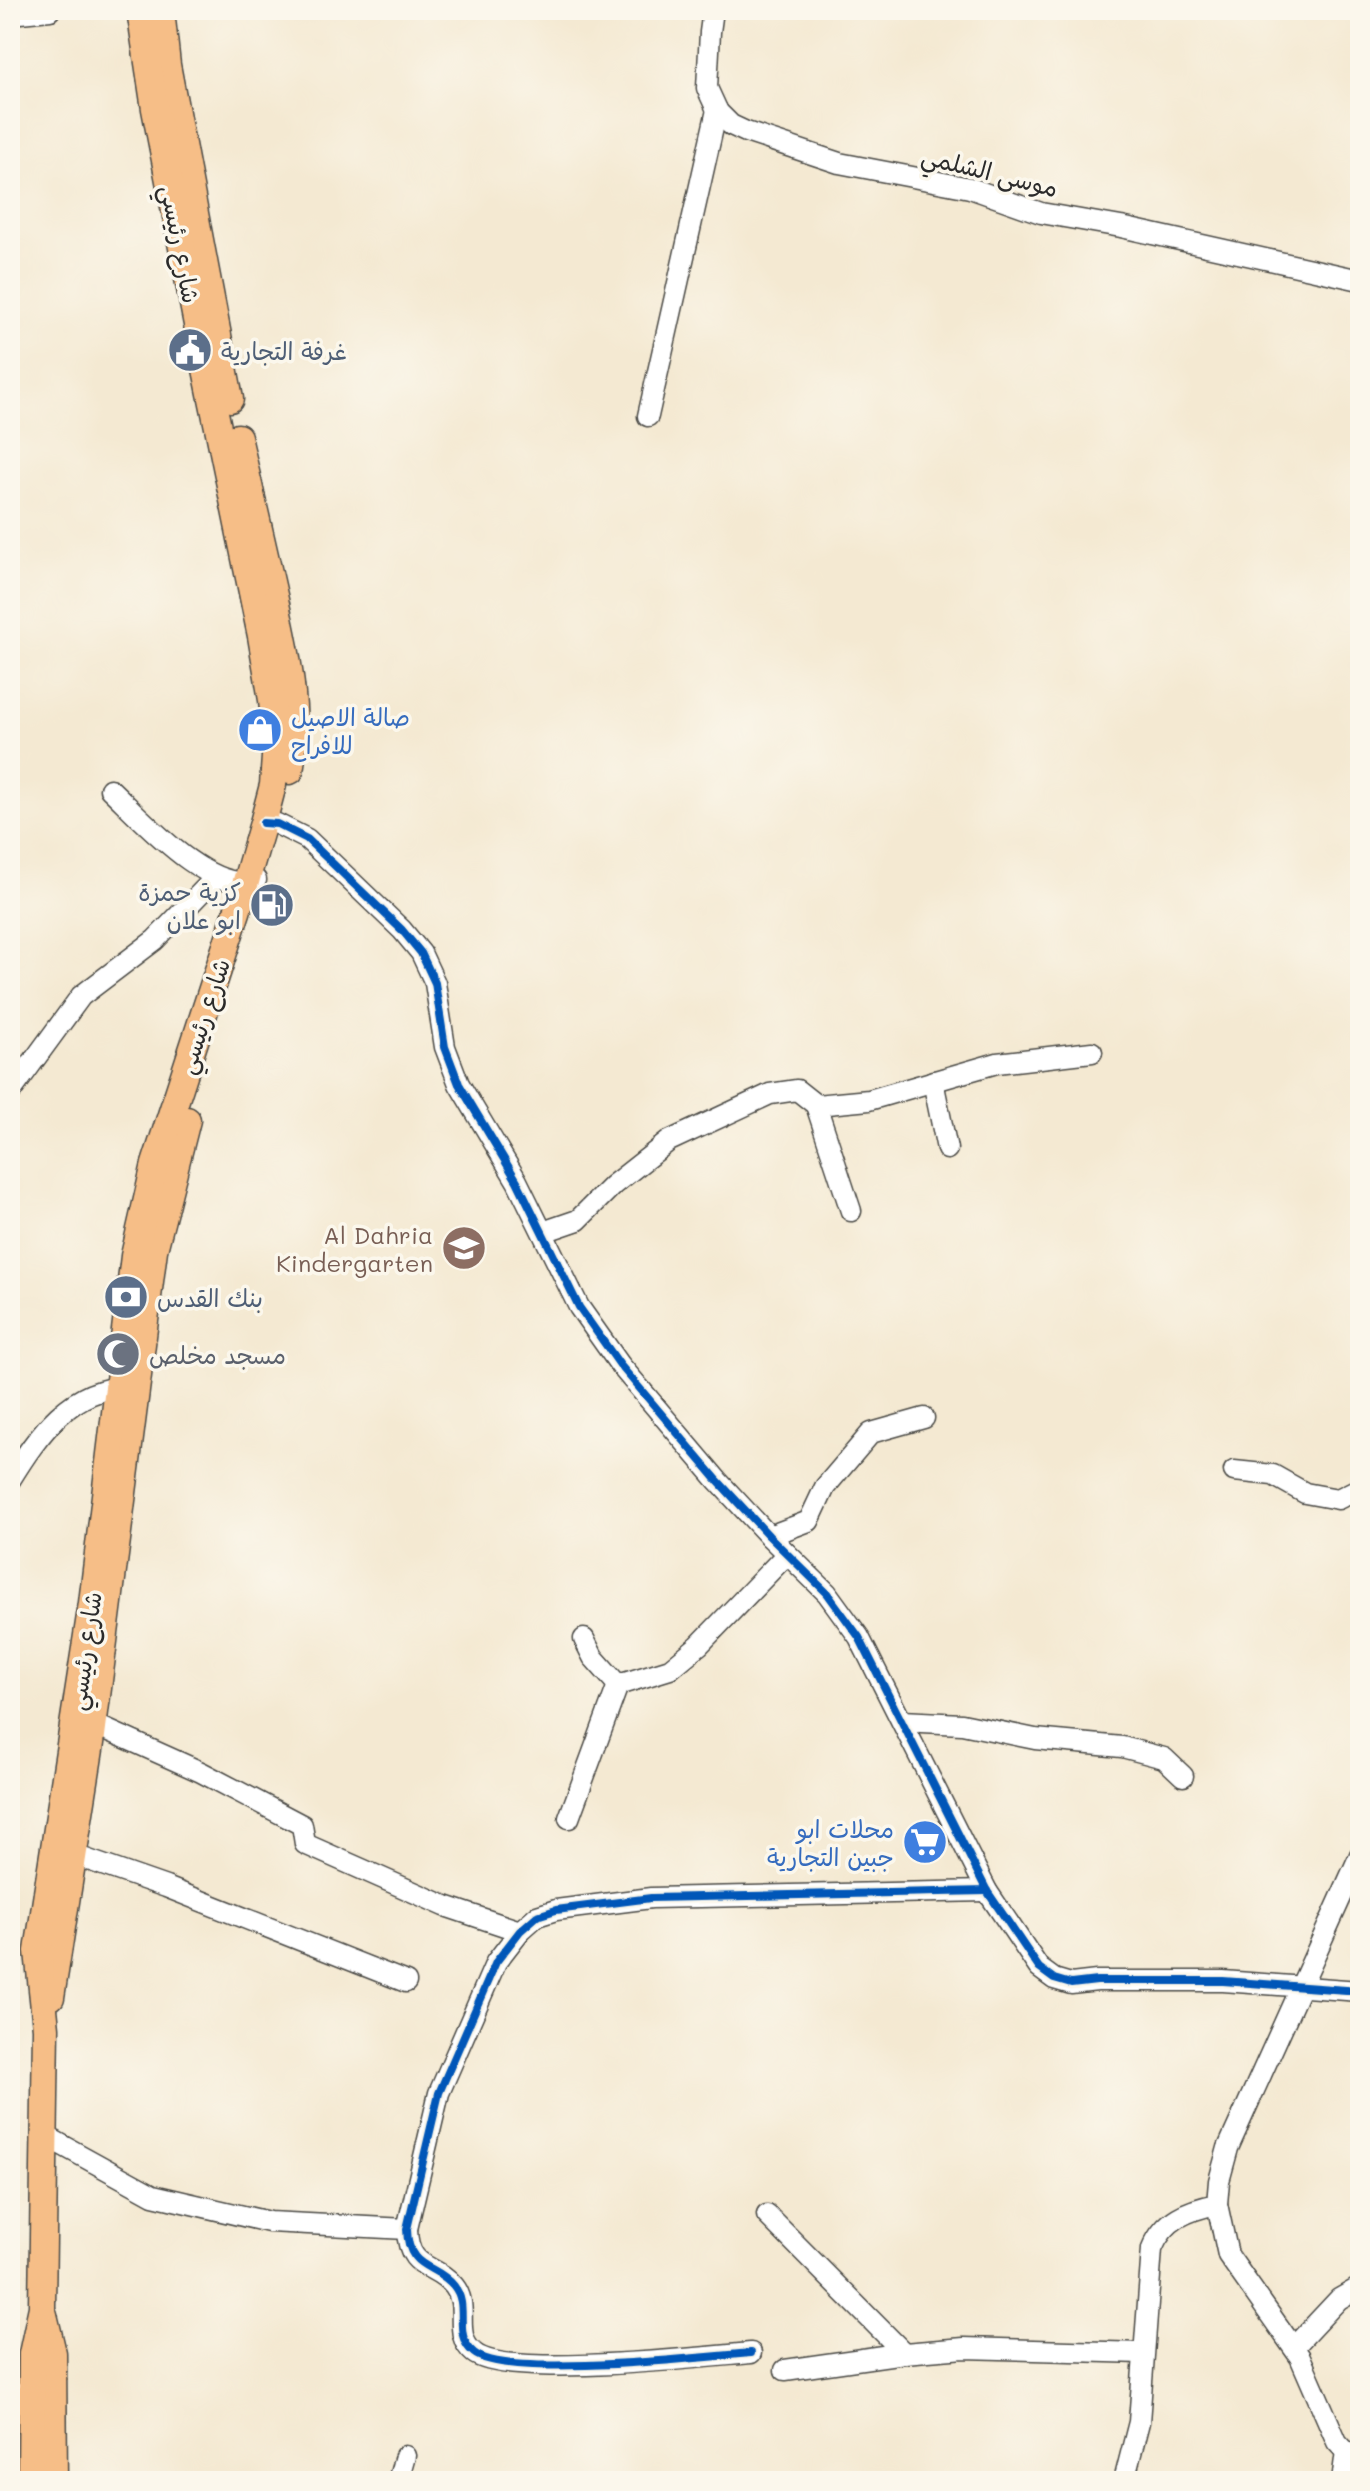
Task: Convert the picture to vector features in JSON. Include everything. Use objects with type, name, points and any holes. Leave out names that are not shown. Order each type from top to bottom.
[{"type":"main road","name":"شارع رئيسي","points":[[140,10],[155,109],[272,700],[276,743],[270,824]]},
{"type":"main road","name":"شارع رئيسي","points":[[31,2481],[20,2395],[42,2307],[46,2028],[38,1951],[94,1724],[127,1387],[134,1256],[155,1164],[253,882],[270,824],[288,788],[294,747],[294,703],[286,648],[234,421],[167,65],[161,10]]},
{"type":"main road","name":"شارع رئيسي","points":[[64,1854],[92,1603],[127,1387]]},
{"type":"main road","name":"شارع رئيسي","points":[[42,2307],[53,2353],[54,2481]]},
{"type":"street","points":[[10,14],[50,10]]},
{"type":"street","points":[[648,416],[717,110],[707,79],[713,10]]},
{"type":"street","name":"موسى الشلمي","points":[[717,110],[739,129],[839,163],[970,188],[1041,213],[1121,227],[1360,280]]},
{"type":"street","points":[[110,789],[161,838],[215,878],[253,882]]},
{"type":"street","points":[[270,824],[307,839],[393,920],[421,953],[435,983],[441,1028],[459,1084],[517,1181],[579,1307],[620,1365],[718,1481],[827,1593],[859,1637],[987,1891],[1033,1961],[1046,1974],[1080,1985],[1097,1981],[1223,1981],[1360,1991]]},
{"type":"street","points":[[10,1093],[81,996],[155,940],[215,878]]},
{"type":"street","points":[[816,1105],[869,1100],[997,1063],[1092,1052]]},
{"type":"street","points":[[933,1081],[947,1149]]},
{"type":"street","points":[[543,1232],[578,1220],[613,1185],[669,1141],[770,1094],[797,1090],[816,1105],[851,1211]]},
{"type":"street","points":[[10,1480],[33,1443],[63,1412],[88,1393],[127,1387]]},
{"type":"street","points":[[769,1536],[809,1521],[825,1487],[871,1433],[924,1418]]},
{"type":"street","points":[[1234,1471],[1273,1475],[1305,1493],[1338,1499],[1360,1488]]},
{"type":"street","points":[[618,1685],[670,1669],[699,1645],[787,1554]]},
{"type":"street","points":[[584,1639],[593,1657],[618,1685]]},
{"type":"street","points":[[569,1818],[618,1685]]},
{"type":"street","points":[[902,1721],[962,1724],[1035,1739],[1122,1747],[1164,1758],[1183,1776]]},
{"type":"street","points":[[94,1724],[201,1772],[302,1825],[305,1844],[445,1906],[520,1931]]},
{"type":"street","points":[[64,1854],[166,1887],[406,1982]]},
{"type":"street","points":[[1342,2481],[1353,2459],[1337,2442],[1294,2347],[1228,2255],[1217,2204],[1219,2181],[1228,2148],[1360,1855]]},
{"type":"street","points":[[751,2353],[571,2367],[486,2360],[472,2351],[462,2337],[462,2303],[455,2287],[415,2258],[409,2246],[407,2229],[439,2093],[496,1962],[520,1931],[537,1916],[548,1912],[651,1898],[987,1891]]},
{"type":"street","points":[[44,2135],[153,2195],[269,2222],[407,2229]]},
{"type":"street","points":[[1124,2481],[1139,2422],[1150,2258],[1156,2239],[1170,2222],[1188,2210],[1217,2204]]},
{"type":"street","points":[[767,2215],[904,2353]]},
{"type":"street","points":[[1294,2347],[1339,2299],[1360,2287]]},
{"type":"street","points":[[785,2370],[964,2348],[1143,2353]]},
{"type":"street","points":[[398,2481],[405,2456]]},
{"type":"cycle path","points":[[263,823],[277,824],[307,839],[402,930],[421,953],[435,983],[445,1047],[459,1084],[517,1181],[579,1307],[620,1365],[718,1481],[827,1593],[859,1637],[987,1891],[1039,1968],[1054,1979],[1071,1984],[1097,1981],[1223,1981],[1360,1991]]},
{"type":"cycle path","points":[[751,2353],[650,2362],[524,2365],[493,2361],[474,2353],[467,2346],[459,2294],[447,2278],[417,2260],[412,2253],[407,2229],[439,2093],[496,1962],[520,1931],[537,1916],[556,1910],[651,1898],[987,1891]]},
{"type":"place","name":"غرفة التجارية","points":[[190,350]]},
{"type":"place","name":"صالة الاصيل للافراح","points":[[260,730]]},
{"type":"place","name":"كزية حمزة ابو علان","points":[[272,905]]},
{"type":"place","name":"Al Dahria Kindergarten","points":[[464,1248]]},
{"type":"place","name":"بنك القدس","points":[[126,1297]]},
{"type":"place","name":"مسجد مخلص","points":[[118,1354]]},
{"type":"place","name":"محلات ابو جبين التجارية","points":[[925,1842]]}]
